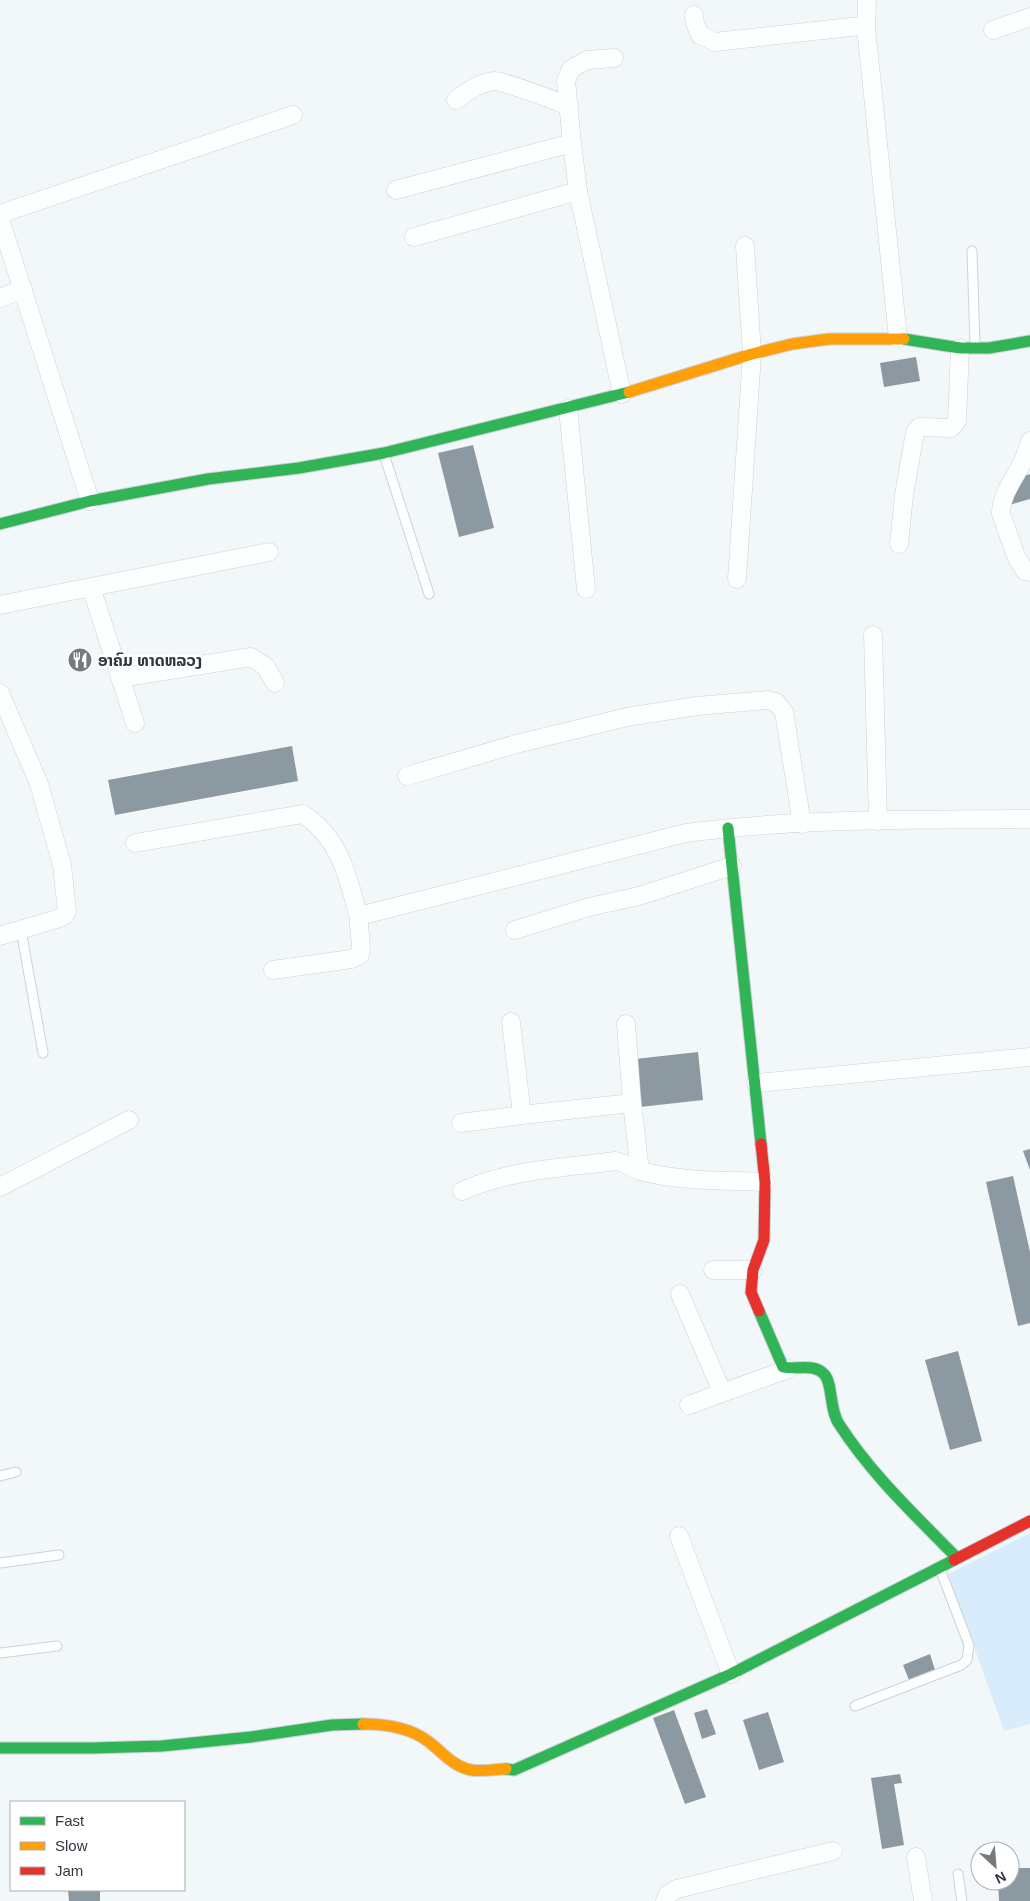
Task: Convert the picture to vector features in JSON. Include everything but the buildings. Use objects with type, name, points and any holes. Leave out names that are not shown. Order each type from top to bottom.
[{"type":"street","points":[[867,0],[866,27],[898,338]]},
{"type":"street","points":[[694,15],[700,35],[715,42],[860,26],[866,27]]},
{"type":"street","points":[[993,30],[1030,17]]},
{"type":"street","points":[[614,58],[587,60],[571,69],[566,81],[578,191],[622,394]]},
{"type":"street","points":[[456,100],[482,84],[496,81],[569,106]]},
{"type":"street","points":[[0,214],[292,114]]},
{"type":"street","points":[[396,190],[572,143]]},
{"type":"street","points":[[414,237],[578,191]]},
{"type":"street","points":[[0,219],[90,501]]},
{"type":"street","points":[[737,579],[752,354],[744,246]]},
{"type":"street","points":[[0,298],[23,289]]},
{"type":"street","points":[[0,524],[90,501],[208,479],[299,468],[384,453],[568,409],[752,354],[792,344],[829,339],[898,338],[968,348],[1015,345],[1030,341]]},
{"type":"street","points":[[900,544],[904,495],[915,432],[919,427],[951,428],[958,421],[968,348]]},
{"type":"street","points":[[568,409],[586,589]]},
{"type":"street","points":[[1030,440],[1024,460],[1001,506],[1016,556],[1025,571],[1030,572]]},
{"type":"street","points":[[1,603],[269,552]]},
{"type":"street","points":[[91,587],[135,722]]},
{"type":"street","points":[[872,635],[878,821]]},
{"type":"street","points":[[120,678],[251,657],[266,667],[275,683]]},
{"type":"street","points":[[0,693],[39,784],[62,865],[68,911],[60,918],[0,936]]},
{"type":"street","points":[[407,776],[516,744],[626,717],[698,706],[767,700],[776,702],[784,712],[802,824]]},
{"type":"street","points":[[135,843],[302,814],[316,822],[344,863],[359,918],[360,955],[351,959],[273,970]]},
{"type":"street","points":[[359,918],[363,915],[686,833],[728,828],[802,824],[1030,819]]},
{"type":"street","points":[[728,828],[765,1182],[764,1240],[753,1270],[751,1292],[783,1366],[788,1369]]},
{"type":"street","points":[[515,930],[589,907],[639,896],[732,866]]},
{"type":"street","points":[[511,1022],[522,1115]]},
{"type":"street","points":[[626,1024],[632,1103],[640,1171]]},
{"type":"street","points":[[756,1083],[1030,1057]]},
{"type":"street","points":[[461,1123],[632,1103]]},
{"type":"street","points":[[0,1187],[129,1120]]},
{"type":"street","points":[[462,1191],[481,1182],[504,1176],[616,1161],[625,1163],[640,1171],[681,1177],[765,1182]]},
{"type":"street","points":[[713,1270],[753,1270]]},
{"type":"street","points":[[680,1294],[722,1392]]},
{"type":"street","points":[[689,1405],[788,1369],[813,1368],[820,1370],[825,1374],[828,1381],[834,1416],[857,1450],[956,1557]]},
{"type":"street","points":[[0,1748],[78,1749],[184,1744],[317,1726],[358,1724],[397,1727],[414,1732],[453,1762],[468,1770],[502,1768],[514,1770],[731,1674],[956,1557],[1030,1521]]},
{"type":"street","points":[[679,1536],[731,1674]]},
{"type":"street","points":[[665,1901],[667,1895],[677,1889],[833,1851]]},
{"type":"street","points":[[916,1857],[923,1901]]},
{"type":"lane","points":[[968,348],[972,251]]},
{"type":"lane","points":[[384,453],[429,594]]},
{"type":"lane","points":[[21,930],[43,1053]]},
{"type":"lane","points":[[0,1476],[16,1472]]},
{"type":"lane","points":[[0,1563],[59,1554]]},
{"type":"lane","points":[[855,1706],[961,1665],[967,1660],[969,1645],[940,1566]]},
{"type":"lane","points":[[0,1653],[58,1646]]},
{"type":"lane","points":[[958,1874],[962,1901]]},
{"type":"shaded area","points":[[1030,1533],[1030,1724],[1004,1731],[948,1574]]},
{"type":"traffic: fast","points":[[904,339],[960,348],[989,348],[1030,341]]},
{"type":"traffic: fast","points":[[0,524],[90,501],[208,479],[299,468],[384,453],[629,392]]},
{"type":"traffic: fast","points":[[728,828],[761,1144]]},
{"type":"traffic: fast","points":[[759,1311],[783,1367],[810,1368],[824,1374],[829,1384],[834,1411],[839,1424],[879,1477],[956,1557]]},
{"type":"traffic: fast","points":[[506,1769],[514,1770],[731,1674],[954,1560]]},
{"type":"traffic: fast","points":[[0,1748],[162,1746],[251,1737],[332,1725],[363,1724]]},
{"type":"traffic: slow","points":[[629,392],[752,354],[792,344],[829,339],[904,339]]},
{"type":"traffic: slow","points":[[363,1724],[389,1726],[414,1733],[429,1742],[452,1761],[467,1769],[481,1771],[506,1769]]},
{"type":"traffic: jam","points":[[759,1311],[751,1292],[753,1270],[764,1240],[765,1182],[761,1144]]},
{"type":"traffic: jam","points":[[954,1560],[1030,1521]]},
{"type":"place","name":"ອາຄົມ ທາດຫລວງ","points":[[80,660]]}]
